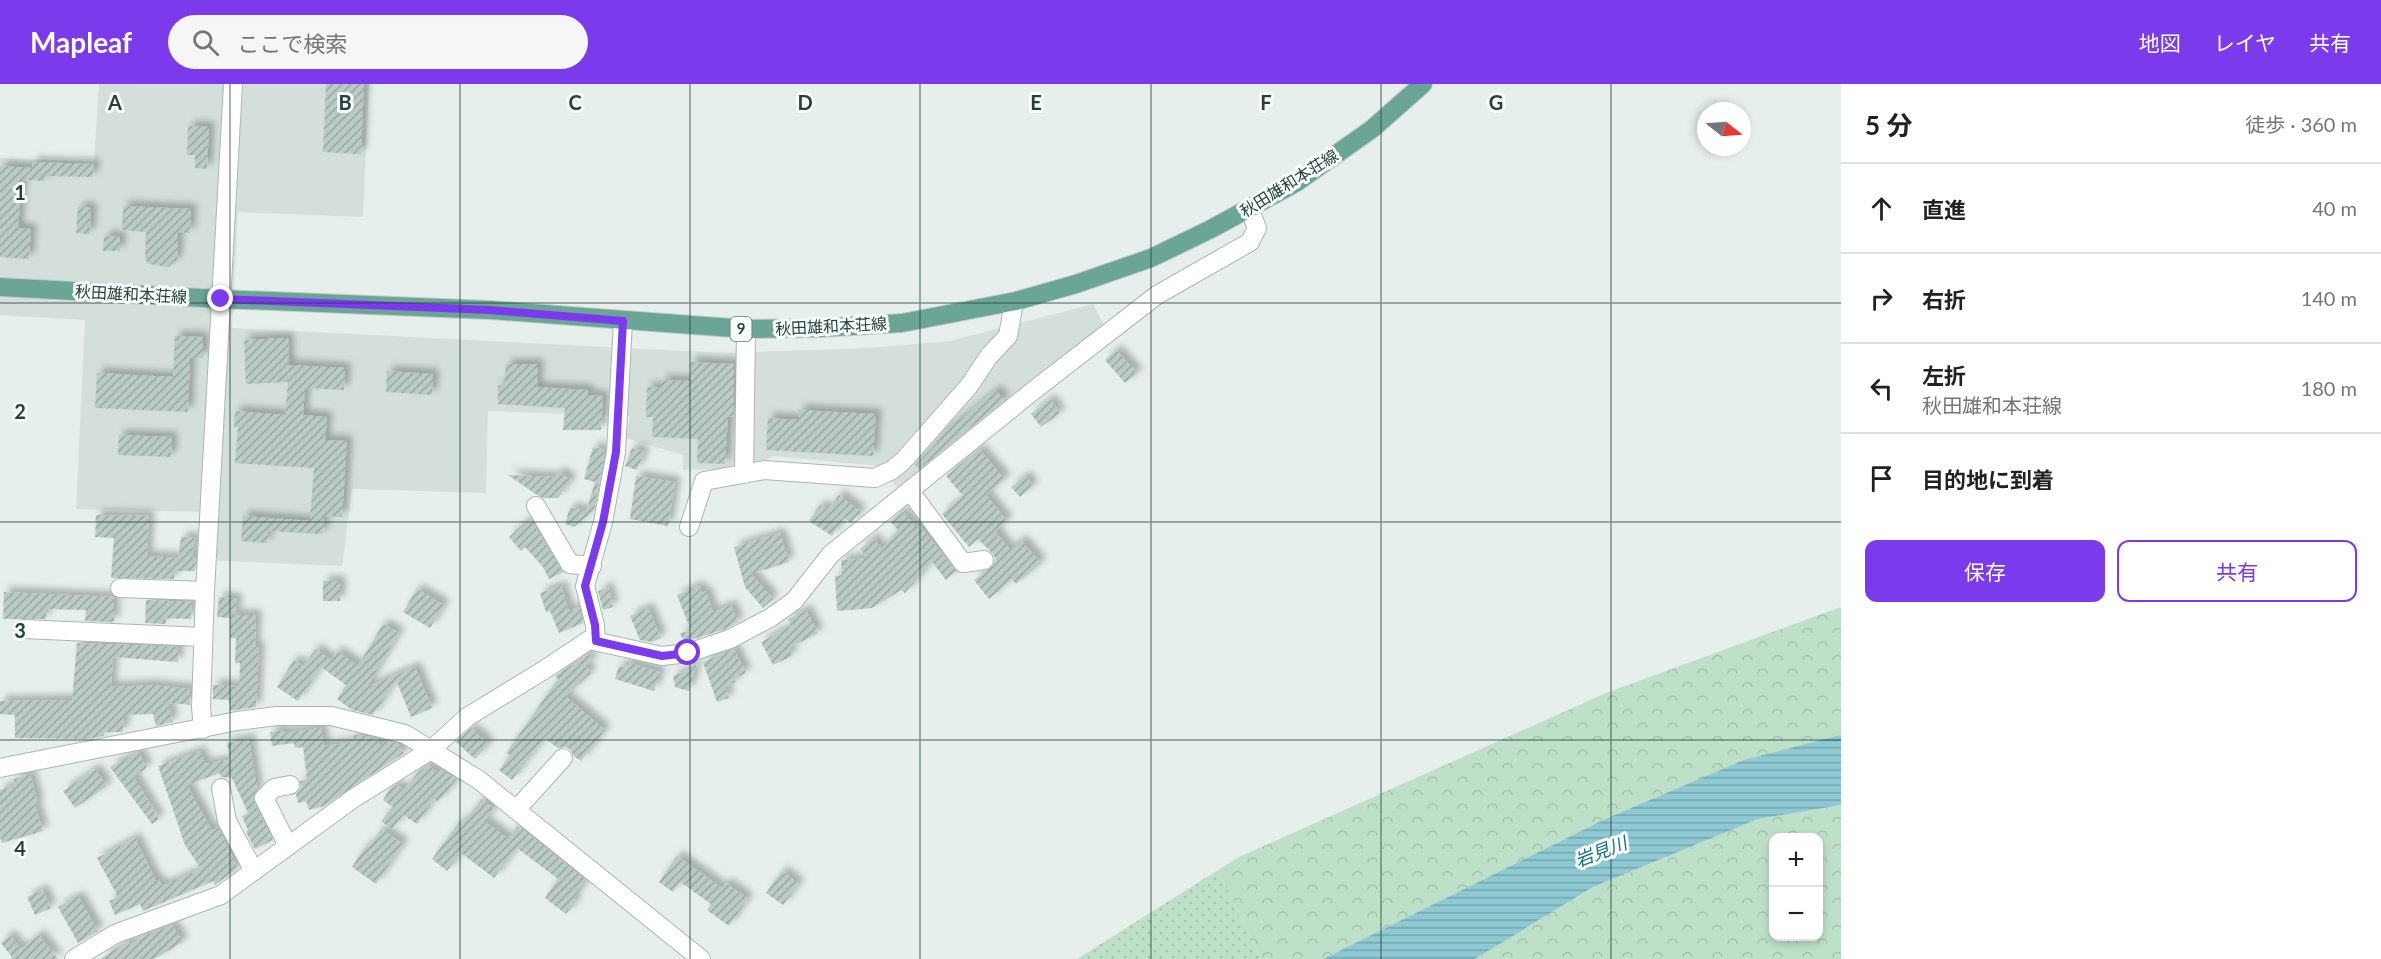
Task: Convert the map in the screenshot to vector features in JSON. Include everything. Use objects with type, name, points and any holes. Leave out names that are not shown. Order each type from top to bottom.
[{"type":"main road","name":"秋田雄和本荘線","points":[[0,287],[490,310],[746,329],[820,328],[902,323],[1014,302],[1076,284],[1151,258],[1297,182],[1372,129],[1423,84]]},
{"type":"street","points":[[203,729],[201,707],[205,591],[233,84]]},
{"type":"street","points":[[74,959],[114,934],[221,895],[354,798],[431,750],[467,717],[589,640],[662,656],[688,653],[730,639],[770,618],[794,601],[831,554],[1032,391],[1157,295],[1250,242],[1257,228],[1249,208]]},
{"type":"street","points":[[689,527],[704,481],[764,470],[875,478],[892,470],[903,461],[969,386],[989,356],[1008,336],[1014,302]]},
{"type":"street","points":[[596,641],[595,625],[585,586],[603,522],[616,452],[623,321]]},
{"type":"street","points":[[744,474],[746,329]]},
{"type":"street","points":[[910,491],[963,563],[984,560]]},
{"type":"street","points":[[536,506],[570,564],[592,566]]},
{"type":"street","points":[[120,588],[205,591]]},
{"type":"street","points":[[23,628],[203,637]]},
{"type":"street","points":[[0,768],[237,721],[277,716],[331,716],[405,734],[478,780],[701,959]]},
{"type":"street","points":[[516,810],[563,758]]},
{"type":"street","points":[[288,846],[264,798],[274,788],[290,785]]},
{"type":"street","points":[[221,788],[227,821],[254,871]]},
{"type":"shaded area","points":[[99,84],[369,84],[363,217],[238,212],[232,328],[725,353],[868,348],[950,341],[1093,304],[1113,341],[1010,420],[910,502],[879,466],[773,456],[751,468],[683,470],[683,455],[626,438],[630,416],[488,411],[486,493],[352,489],[342,566],[203,560],[204,512],[76,509],[85,320],[0,315],[0,158],[94,162]]},
{"type":"green space","points":[[1841,607],[1841,737],[1603,820],[1323,959],[1260,959],[1218,870],[1239,857],[1606,693]]},
{"type":"green space","points":[[1841,805],[1841,959],[1475,959],[1593,887],[1758,819]]},
{"type":"green space","points":[[1218,870],[1260,959],[1077,959]]},
{"type":"water","name":"岩見川","points":[[1841,735],[1841,805],[1758,819],[1593,887],[1475,959],[1323,959],[1603,820],[1744,760]]},
{"type":"building","points":[[326,84],[364,84],[361,154],[323,152]]},
{"type":"building","points":[[188,126],[209,127],[207,169],[195,168],[195,155],[187,155]]},
{"type":"building","points":[[32,162],[94,164],[93,177],[45,176],[45,181],[22,180],[18,228],[31,229],[29,259],[0,257],[0,166],[32,168]]},
{"type":"building","points":[[123,206],[191,209],[190,233],[178,232],[177,260],[168,267],[149,264],[145,259],[146,232],[122,230]]},
{"type":"building","points":[[78,207],[91,208],[90,234],[76,233]]},
{"type":"building","points":[[104,236],[120,237],[120,251],[103,251]]},
{"type":"building","points":[[175,336],[203,337],[203,358],[190,358],[188,412],[95,408],[97,373],[173,377]]},
{"type":"building","points":[[288,338],[289,365],[345,368],[344,390],[305,388],[303,415],[327,417],[325,440],[347,441],[342,517],[324,516],[323,534],[268,531],[267,543],[241,541],[243,516],[310,521],[314,468],[235,463],[238,427],[234,427],[235,411],[285,415],[288,382],[246,384],[244,340]]},
{"type":"building","points":[[1116,350],[1137,373],[1125,383],[1105,360]]},
{"type":"building","points":[[691,362],[734,364],[734,417],[728,416],[725,464],[697,463],[698,439],[652,437],[653,417],[646,417],[647,387],[662,388],[662,380],[690,381]]},
{"type":"building","points":[[506,364],[538,364],[537,387],[588,390],[588,395],[603,396],[601,430],[563,430],[565,408],[498,404],[498,385],[504,385]]},
{"type":"building","points":[[387,371],[433,374],[432,395],[386,392]]},
{"type":"building","points":[[996,390],[1004,400],[919,469],[915,465],[937,443],[935,441],[945,431]]},
{"type":"building","points":[[1050,399],[1060,413],[1041,427],[1031,414]]},
{"type":"building","points":[[799,410],[876,414],[873,456],[766,450],[768,418],[799,420]]},
{"type":"building","points":[[119,435],[172,437],[171,457],[118,455]]},
{"type":"building","points":[[593,447],[605,450],[594,510],[574,527],[565,524],[570,507],[586,512],[595,482],[584,479]]},
{"type":"building","points":[[632,448],[644,452],[637,470],[625,466]]},
{"type":"building","points":[[979,449],[1005,479],[986,495],[1007,521],[995,531],[1010,550],[1021,540],[1041,563],[1016,584],[1012,579],[989,599],[974,580],[997,561],[978,539],[969,547],[942,514],[963,496],[946,476]]},
{"type":"building","points":[[559,472],[571,480],[558,498],[543,498],[508,475],[555,477]]},
{"type":"building","points":[[636,476],[675,482],[668,526],[630,519]]},
{"type":"building","points":[[1025,476],[1033,486],[1020,497],[1011,487]]},
{"type":"building","points":[[839,495],[861,512],[851,523],[844,518],[832,536],[809,521],[820,505],[828,510]]},
{"type":"building","points":[[902,511],[915,526],[918,523],[956,571],[946,580],[932,562],[905,593],[901,590],[872,608],[837,611],[835,576],[842,575],[841,560],[867,558],[860,549],[873,538],[882,549],[898,530],[890,521]]},
{"type":"building","points":[[96,515],[149,516],[147,556],[178,558],[181,537],[195,538],[192,557],[196,557],[195,571],[175,571],[174,579],[111,578],[114,538],[95,537]]},
{"type":"building","points":[[530,518],[563,572],[549,579],[543,567],[525,547],[521,551],[509,537]]},
{"type":"building","points":[[780,533],[789,562],[751,574],[773,599],[763,608],[745,587],[734,547]]},
{"type":"building","points":[[323,581],[340,581],[340,601],[323,601]]},
{"type":"building","points":[[561,586],[569,611],[579,607],[583,623],[559,633],[550,611],[546,612],[540,593]]},
{"type":"building","points":[[699,586],[702,593],[706,591],[713,612],[731,605],[738,622],[726,629],[684,642],[680,633],[691,631],[677,595]]},
{"type":"building","points":[[608,588],[613,607],[603,610],[598,591]]},
{"type":"building","points":[[417,589],[444,605],[430,628],[403,612]]},
{"type":"building","points":[[4,592],[114,597],[114,622],[85,621],[86,610],[46,609],[46,619],[3,619]]},
{"type":"building","points":[[219,597],[237,599],[235,615],[256,615],[255,647],[259,647],[256,707],[230,711],[229,700],[213,699],[213,685],[239,686],[240,663],[235,663],[236,638],[230,638],[230,618],[217,617]]},
{"type":"building","points":[[146,600],[192,602],[191,619],[166,618],[166,624],[145,623]]},
{"type":"building","points":[[648,608],[661,638],[652,642],[640,640],[630,616]]},
{"type":"building","points":[[806,610],[818,633],[789,648],[792,656],[773,665],[761,642],[791,626],[788,619]]},
{"type":"building","points":[[383,624],[399,633],[367,687],[415,667],[432,708],[411,717],[396,680],[373,715],[352,710],[337,699],[346,685],[321,667],[298,701],[277,687],[294,660],[303,666],[316,649],[331,660],[337,651],[358,666]]},
{"type":"building","points":[[77,643],[178,647],[178,662],[113,657],[111,687],[151,685],[190,689],[190,705],[168,703],[173,722],[156,726],[153,714],[124,715],[123,732],[104,732],[104,736],[89,739],[15,738],[15,715],[0,714],[0,701],[72,700]]},
{"type":"building","points":[[734,649],[746,673],[734,679],[736,682],[725,687],[729,698],[717,702],[703,662]]},
{"type":"building","points":[[588,654],[593,659],[585,666],[591,673],[565,696],[605,730],[581,761],[570,749],[558,748],[544,738],[512,780],[499,770],[510,755],[506,753],[558,679],[555,676]]},
{"type":"building","points":[[627,662],[660,672],[654,691],[615,679],[619,666],[625,668]]},
{"type":"building","points":[[697,662],[689,691],[675,687],[673,676],[693,668],[691,664]]},
{"type":"building","points":[[321,728],[324,746],[354,742],[353,735],[360,735],[378,739],[379,746],[386,741],[398,744],[404,753],[324,806],[309,810],[306,801],[298,803],[296,794],[301,788],[300,781],[307,780],[303,747],[295,748],[294,743],[272,746],[270,732],[283,730],[284,733]]},
{"type":"building","points":[[471,728],[489,744],[475,759],[456,742]]},
{"type":"building","points":[[249,739],[257,789],[253,796],[254,802],[273,840],[255,849],[246,832],[248,830],[242,816],[248,813],[232,778],[221,777],[220,773],[187,785],[212,831],[218,827],[238,868],[215,885],[213,881],[143,911],[140,904],[115,915],[109,901],[118,897],[97,858],[135,838],[156,881],[159,880],[162,886],[201,869],[185,845],[158,766],[200,751],[205,764],[230,760],[227,743]]},
{"type":"building","points":[[138,752],[147,768],[133,776],[159,819],[152,824],[110,767]]},
{"type":"building","points":[[428,765],[438,773],[441,770],[457,779],[438,802],[434,799],[417,824],[403,815],[392,829],[381,821],[393,807],[383,800],[390,789],[396,785],[404,790],[419,771]]},
{"type":"building","points":[[95,769],[107,786],[75,808],[63,791]]},
{"type":"building","points":[[30,774],[43,831],[2,843],[0,790],[15,785],[14,779]]},
{"type":"building","points":[[482,799],[494,809],[484,821],[508,839],[518,826],[587,881],[573,899],[576,901],[566,914],[545,898],[558,879],[517,848],[494,878],[461,853],[447,871],[432,859],[460,821],[463,823]]},
{"type":"building","points":[[381,829],[403,844],[376,884],[352,867]]},
{"type":"building","points":[[677,856],[722,888],[726,883],[748,899],[729,926],[707,910],[711,904],[680,882],[673,892],[659,882]]},
{"type":"building","points":[[782,871],[799,884],[783,905],[766,893]]},
{"type":"building","points":[[43,890],[51,908],[35,915],[27,897]]},
{"type":"building","points":[[78,896],[98,931],[78,943],[58,907]]},
{"type":"building","points":[[172,925],[183,942],[154,959],[100,959],[128,941],[130,945],[148,934]]},
{"type":"building","points":[[10,935],[21,949],[39,935],[58,959],[10,959],[12,957],[1,943]]},
{"type":"route","points":[[221,299],[490,310],[623,321],[616,452],[603,522],[585,586],[595,625],[596,641],[662,656],[688,653]]}]
